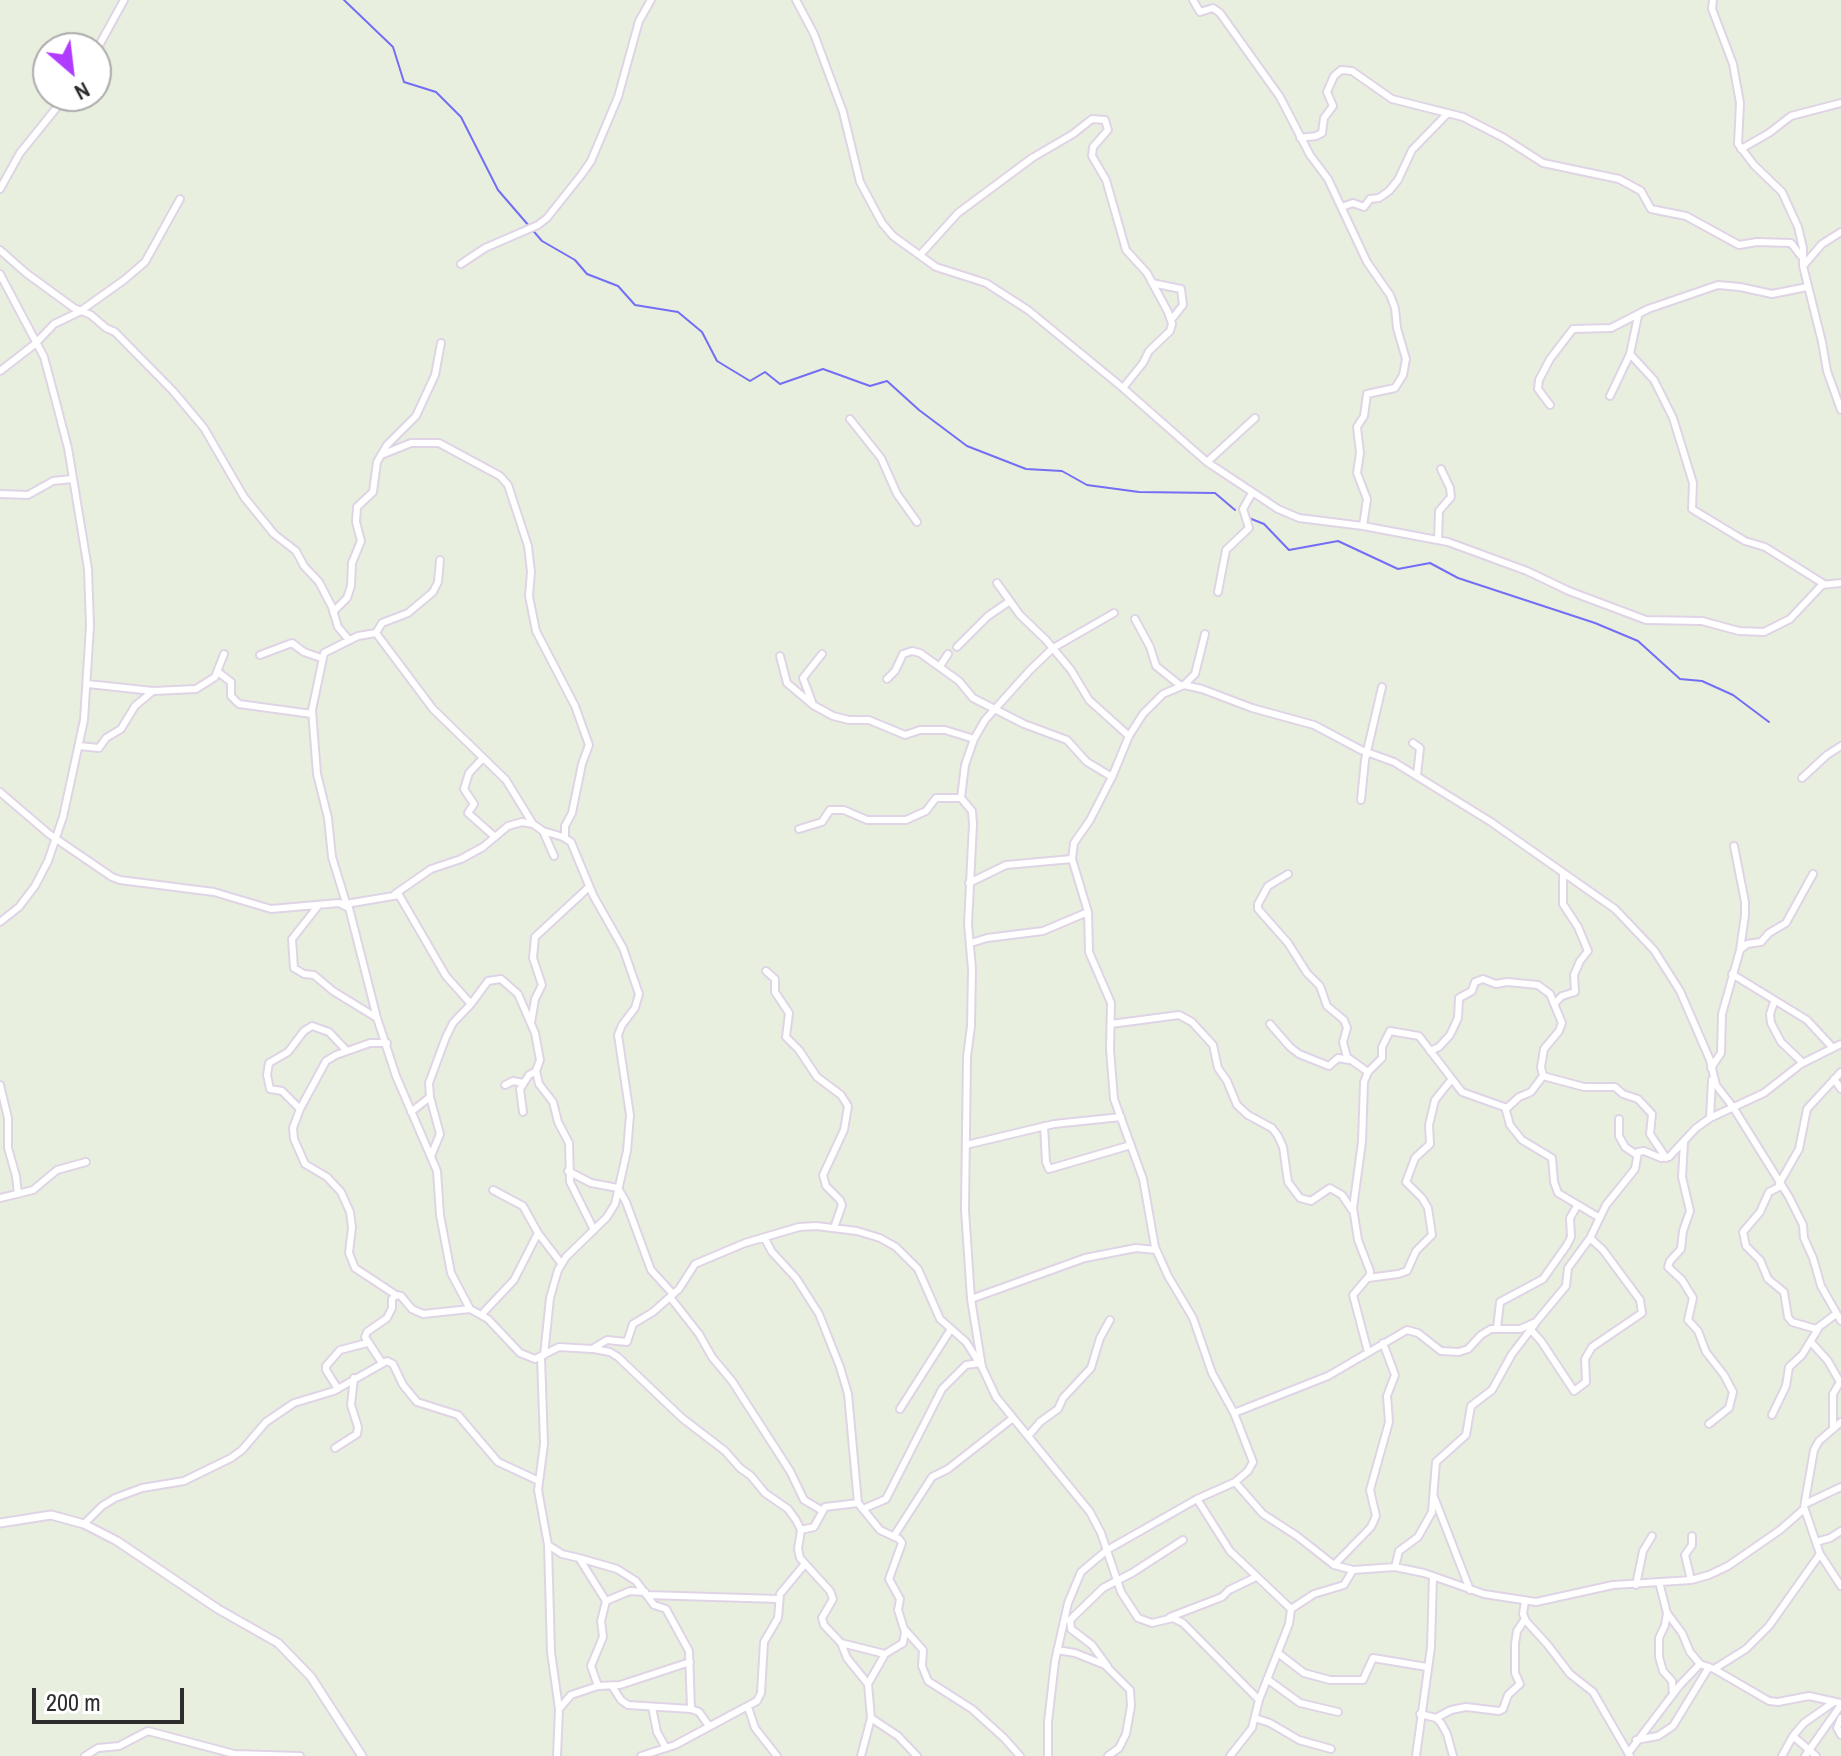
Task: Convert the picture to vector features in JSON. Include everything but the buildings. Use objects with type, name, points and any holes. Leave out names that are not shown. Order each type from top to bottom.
[{"type":"street","points":[[106,32],[124,0]]},
{"type":"street","points":[[461,264],[485,248],[538,225],[582,174],[591,161],[618,97],[639,21],[651,0]]},
{"type":"street","points":[[796,0],[818,44],[843,112],[865,194],[888,231],[936,267],[978,280],[1006,295],[1123,388],[1207,462],[1278,509],[1299,518],[1438,540],[1527,571],[1636,618],[1702,621],[1756,633],[1772,630],[1790,619],[1824,584]]},
{"type":"street","points":[[1193,0],[1200,12],[1215,9],[1225,19],[1280,97],[1300,138],[1328,179],[1371,269],[1390,295],[1406,359],[1403,375],[1395,388],[1367,394],[1364,416],[1357,425],[1360,453],[1356,471],[1367,499],[1363,526]]},
{"type":"street","points":[[1713,0],[1712,9],[1733,64],[1741,108],[1738,128],[1741,149],[1782,192],[1797,223],[1807,287],[1817,317],[1827,371],[1841,410]]},
{"type":"street","points":[[1300,138],[1323,132],[1324,118],[1333,106],[1327,92],[1334,76],[1341,70],[1358,74],[1392,99],[1463,117],[1543,163],[1619,179],[1641,191],[1651,209],[1686,216],[1739,245],[1801,242]]},
{"type":"street","points":[[1741,149],[1791,116],[1841,103]]},
{"type":"street","points":[[0,189],[20,153],[53,112]]},
{"type":"street","points":[[1342,207],[1353,203],[1364,207],[1372,198],[1379,198],[1389,191],[1398,180],[1412,150],[1447,114]]},
{"type":"street","points":[[920,255],[968,205],[1092,119],[1105,120],[1108,130],[1093,147],[1092,156],[1106,180],[1126,250],[1152,283],[1171,320],[1170,331],[1149,351],[1123,388]]},
{"type":"street","points":[[0,371],[35,344],[54,324],[79,312],[145,262],[180,199]]},
{"type":"street","points":[[1803,266],[1822,244],[1841,232]]},
{"type":"street","points":[[1791,243],[1801,256]]},
{"type":"street","points":[[0,250],[79,312],[91,315],[102,326],[115,332],[173,391],[204,428],[244,497],[274,534],[296,551],[304,566],[319,582],[338,627],[349,640]]},
{"type":"street","points":[[0,274],[44,357],[72,479],[89,578],[88,684],[69,795],[56,839],[35,886],[19,907],[0,922]]},
{"type":"street","points":[[1152,283],[1181,289],[1183,305],[1171,320]]},
{"type":"street","points":[[1550,405],[1538,389],[1539,380],[1568,333],[1578,328],[1611,328],[1648,309],[1718,285],[1772,294],[1807,287]]},
{"type":"street","points":[[1610,396],[1630,354],[1638,316]]},
{"type":"street","points":[[333,612],[350,592],[352,563],[361,541],[356,509],[373,492],[381,455],[416,416],[435,375],[441,343]]},
{"type":"street","points":[[1630,354],[1654,380],[1673,418],[1693,483],[1692,509],[1745,541],[1777,554],[1824,584],[1841,583]]},
{"type":"street","points":[[1207,462],[1255,418]]},
{"type":"street","points":[[850,419],[881,458],[897,494],[917,522]]},
{"type":"street","points":[[381,455],[411,443],[439,443],[487,469],[508,485],[528,546],[531,572],[529,596],[536,631],[575,706],[589,745],[572,813],[565,826],[565,838]]},
{"type":"street","points":[[1438,540],[1439,511],[1451,497],[1441,469]]},
{"type":"street","points":[[0,494],[28,495],[53,481],[72,479]]},
{"type":"street","points":[[1218,592],[1226,550],[1249,528],[1243,509],[1252,493]]},
{"type":"street","points":[[440,560],[438,582],[433,592],[408,613],[382,623],[376,633],[349,640],[327,651],[321,658],[312,714],[317,774],[328,818],[332,857],[346,905],[351,912],[377,1018],[411,1112],[437,1171],[448,1265],[470,1309]]},
{"type":"street","points":[[997,583],[1071,670],[1089,700],[1129,736]]},
{"type":"street","points":[[957,647],[988,616],[1010,601]]},
{"type":"street","points":[[981,1365],[971,1299],[965,1219],[967,1057],[971,1026],[971,943],[968,924],[973,814],[961,798],[965,765],[974,739],[993,709],[1053,648],[1114,613]]},
{"type":"street","points":[[1135,619],[1156,666],[1183,686],[1202,689],[1266,713],[1314,725],[1417,775],[1609,904],[1654,950],[1683,999],[1711,1068],[1710,1118]]},
{"type":"street","points":[[376,633],[433,709],[510,785],[533,824],[543,831],[565,838],[573,846],[589,887],[619,940],[639,994],[635,1008],[618,1035],[630,1115],[627,1151],[612,1211],[561,1263],[550,1298],[542,1356],[544,1444],[539,1497],[548,1545],[551,1652],[559,1709],[557,1756]]},
{"type":"street","points":[[1048,1756],[1048,1722],[1057,1650],[1076,1581],[1088,1565],[1107,1550],[1197,1499],[1235,1482],[1253,1462],[1234,1413],[1212,1373],[1193,1318],[1156,1250],[1143,1179],[1114,1099],[1109,996],[1089,952],[1088,912],[1072,859],[1074,843],[1112,777],[1129,736],[1157,698],[1183,686],[1196,672],[1205,634]]},
{"type":"street","points":[[260,655],[292,643],[304,652],[321,658]]},
{"type":"street","points":[[887,679],[895,672],[903,654],[908,651],[924,655],[961,682],[970,696],[1067,740],[1087,762],[1112,777]]},
{"type":"street","points":[[88,684],[153,691],[196,689],[212,680],[224,654]]},
{"type":"street","points":[[813,705],[803,678],[822,654]]},
{"type":"street","points":[[940,666],[948,654]]},
{"type":"street","points":[[780,656],[785,681],[813,705],[833,716],[869,720],[900,735],[920,730],[945,730],[974,739]]},
{"type":"street","points":[[218,672],[231,682],[231,696],[239,704],[312,714]]},
{"type":"street","points":[[1361,800],[1367,753],[1382,687]]},
{"type":"street","points":[[79,746],[99,748],[106,738],[121,729],[135,706],[153,691]]},
{"type":"street","points":[[1413,743],[1420,748],[1417,775]]},
{"type":"street","points":[[1802,778],[1841,746]]},
{"type":"street","points":[[483,758],[470,770],[464,789],[474,804],[468,813],[495,837]]},
{"type":"street","points":[[0,792],[56,839],[112,877],[134,883],[214,892],[277,910],[339,903],[346,905],[395,894],[431,869],[461,859],[508,826],[519,822],[533,824]]},
{"type":"street","points":[[799,829],[822,822],[829,810],[844,810],[867,820],[906,820],[926,811],[936,798],[961,798]]},
{"type":"street","points":[[543,831],[554,856]]},
{"type":"street","points":[[1711,1068],[1721,1053],[1722,1014],[1740,950],[1745,906],[1734,846]]},
{"type":"street","points":[[969,883],[1006,865],[1072,859]]},
{"type":"street","points":[[1288,874],[1268,886],[1258,909],[1319,984],[1327,1006],[1344,1020],[1347,1028],[1344,1045],[1349,1060]]},
{"type":"street","points":[[1554,1004],[1562,996],[1575,992],[1574,975],[1588,951],[1578,927],[1563,904],[1563,874]]},
{"type":"street","points":[[1740,950],[1747,944],[1760,942],[1786,923],[1813,874]]},
{"type":"street","points":[[531,1023],[535,997],[542,985],[533,958],[535,937],[589,887]]},
{"type":"street","points":[[395,894],[400,897],[453,985],[471,1004]]},
{"type":"street","points":[[318,906],[292,939],[294,968],[314,975],[333,991],[377,1018]]},
{"type":"street","points":[[971,943],[1043,931],[1088,912]]},
{"type":"street","points":[[766,971],[775,979],[775,992],[789,1013],[786,1037],[817,1077],[841,1095],[848,1106],[844,1130],[823,1175],[826,1186],[842,1205],[834,1228]]},
{"type":"street","points":[[1732,974],[1807,1020],[1833,1048]]},
{"type":"street","points":[[431,1156],[440,1136],[429,1083],[449,1029],[488,981],[501,979],[518,994],[531,1023],[540,1060],[519,1094],[523,1112]]},
{"type":"street","points":[[1368,1352],[1353,1295],[1368,1278],[1370,1271],[1358,1240],[1353,1213],[1362,1142],[1362,1100],[1368,1072],[1380,1061],[1385,1038],[1392,1031],[1419,1036],[1451,1080],[1466,1095],[1510,1108],[1519,1097],[1531,1092],[1543,1076],[1541,1067],[1546,1044],[1561,1028],[1548,991],[1538,985],[1496,984],[1480,979],[1474,983],[1472,991],[1459,998],[1458,1018],[1450,1035],[1439,1047],[1430,1051]]},
{"type":"street","points":[[1774,1002],[1771,1023],[1781,1042],[1803,1063]]},
{"type":"street","points":[[1111,1024],[1177,1015],[1192,1022],[1213,1045],[1218,1068],[1237,1105],[1272,1128],[1278,1136],[1283,1147],[1288,1182],[1300,1198],[1311,1201],[1327,1189],[1334,1189],[1342,1195],[1353,1213]]},
{"type":"street","points":[[1270,1024],[1290,1047],[1306,1057],[1329,1066],[1337,1059],[1349,1060],[1368,1072]]},
{"type":"street","points":[[300,1109],[282,1091],[270,1089],[267,1075],[269,1063],[288,1052],[304,1031],[312,1026],[329,1032],[347,1051]]},
{"type":"street","points":[[387,1043],[370,1043],[326,1061],[293,1128],[294,1139],[305,1164],[327,1177],[341,1192],[350,1212],[349,1253],[355,1268],[401,1296],[412,1309],[423,1314],[470,1309],[482,1314],[520,1353],[532,1358],[559,1347],[594,1349],[616,1355],[675,1412],[725,1451],[765,1493],[791,1512],[801,1530],[798,1553],[804,1565],[830,1591],[833,1602],[822,1621],[868,1684],[871,1718],[861,1756]]},
{"type":"street","points":[[1666,1158],[1710,1118],[1764,1093],[1803,1063],[1841,1044]]},
{"type":"street","points":[[536,1071],[539,1084],[553,1102],[558,1122],[569,1143],[568,1171],[572,1188],[594,1230]]},
{"type":"street","points":[[1818,1329],[1799,1325],[1788,1318],[1784,1292],[1768,1279],[1760,1260],[1748,1249],[1743,1232],[1760,1212],[1769,1192],[1780,1185],[1799,1149],[1807,1109],[1841,1072]]},
{"type":"street","points":[[1543,1076],[1584,1087],[1611,1086],[1638,1099],[1652,1114],[1650,1134],[1666,1158]]},
{"type":"street","points":[[1712,1076],[1803,1225],[1804,1238],[1819,1282],[1841,1321]]},
{"type":"street","points":[[1834,1079],[1841,1089]]},
{"type":"street","points":[[1368,1278],[1407,1271],[1416,1251],[1432,1235],[1428,1208],[1406,1182],[1415,1158],[1430,1144],[1429,1125],[1435,1100],[1451,1080]]},
{"type":"street","points":[[505,1085],[513,1081],[523,1083]]},
{"type":"street","points":[[0,1085],[8,1118],[8,1148],[18,1194]]},
{"type":"street","points":[[411,1112],[430,1097]]},
{"type":"street","points":[[1505,1107],[1510,1125],[1522,1140],[1552,1158],[1556,1188],[1577,1206],[1600,1218]]},
{"type":"street","points":[[966,1145],[1044,1126],[1121,1117]]},
{"type":"street","points":[[1619,1119],[1619,1136],[1625,1147],[1637,1155]]},
{"type":"street","points":[[1044,1126],[1049,1169],[1131,1145]]},
{"type":"street","points":[[1683,1141],[1682,1177],[1690,1211],[1681,1249],[1668,1267],[1682,1280],[1692,1296],[1694,1304],[1688,1320],[1733,1392],[1729,1408],[1709,1424]]},
{"type":"street","points":[[1395,1567],[1398,1553],[1415,1541],[1432,1512],[1436,1462],[1466,1435],[1471,1406],[1492,1390],[1512,1354],[1566,1286],[1568,1268],[1590,1238],[1609,1201],[1622,1189],[1635,1169],[1639,1151],[1666,1158]]},
{"type":"street","points":[[0,1198],[35,1189],[57,1170],[86,1162]]},
{"type":"street","points":[[568,1171],[591,1183],[618,1188],[652,1272],[732,1381],[790,1471],[804,1500],[821,1510]]},
{"type":"street","points":[[493,1190],[523,1206],[538,1233],[561,1263]]},
{"type":"street","points":[[1497,1328],[1500,1302],[1543,1279],[1571,1240],[1570,1218],[1577,1206]]},
{"type":"street","points":[[594,1349],[607,1340],[629,1341],[634,1323],[653,1312],[684,1283],[695,1264],[732,1247],[799,1227],[834,1228],[880,1238],[909,1258],[922,1275],[937,1315],[966,1342],[996,1397],[1086,1505],[1107,1550],[1123,1596],[1141,1621],[1152,1623],[1170,1617],[1222,1597],[1229,1590],[1256,1577]]},
{"type":"street","points":[[482,1314],[514,1280],[538,1233]]},
{"type":"street","points":[[1531,1330],[1574,1391],[1586,1382],[1585,1359],[1592,1347],[1642,1313],[1640,1300],[1603,1250],[1590,1238]]},
{"type":"street","points":[[765,1239],[819,1314],[840,1367],[848,1394],[861,1506],[880,1530],[902,1543],[889,1579],[900,1599],[898,1610],[904,1628],[903,1643],[885,1654],[868,1684]]},
{"type":"street","points":[[971,1299],[1085,1258],[1136,1248],[1156,1250]]},
{"type":"street","points":[[382,1363],[367,1343],[365,1334],[387,1318],[396,1295]]},
{"type":"street","points":[[1772,1415],[1784,1392],[1789,1367],[1802,1355],[1818,1329],[1836,1314]]},
{"type":"street","points":[[1029,1435],[1058,1409],[1063,1398],[1091,1368],[1099,1341],[1110,1320]]},
{"type":"street","points":[[1234,1413],[1328,1376],[1410,1330],[1441,1351],[1459,1352],[1468,1349],[1484,1332],[1497,1328],[1520,1329],[1536,1322]]},
{"type":"street","points":[[900,1409],[951,1329]]},
{"type":"street","points":[[1811,1342],[1828,1361],[1840,1382],[1833,1394],[1833,1429]]},
{"type":"street","points":[[338,1389],[326,1366],[340,1350],[367,1343]]},
{"type":"street","points":[[1334,1565],[1371,1527],[1376,1516],[1370,1490],[1388,1425],[1387,1396],[1395,1375],[1383,1343]]},
{"type":"street","points":[[84,1524],[115,1498],[142,1488],[184,1481],[231,1458],[266,1422],[293,1403],[338,1389],[382,1363],[390,1362],[417,1402],[458,1415],[498,1462],[539,1481]]},
{"type":"street","points":[[801,1530],[814,1527],[821,1510],[830,1505],[861,1506],[886,1499],[942,1389],[966,1365],[981,1365]]},
{"type":"street","points":[[335,1448],[357,1434],[351,1405],[354,1378]]},
{"type":"street","points":[[894,1536],[932,1477],[949,1468],[1013,1418]]},
{"type":"street","points":[[1841,1422],[1814,1450],[1804,1507],[1820,1554],[1841,1586]]},
{"type":"street","points":[[1235,1482],[1263,1514],[1334,1565],[1353,1570],[1395,1567],[1433,1576],[1470,1590],[1525,1601],[1547,1601],[1604,1587],[1691,1580],[1728,1566],[1786,1525],[1804,1507],[1841,1487]]},
{"type":"street","points":[[1434,1496],[1470,1590]]},
{"type":"street","points":[[1197,1499],[1226,1546],[1291,1609]]},
{"type":"street","points":[[791,1512],[804,1500]]},
{"type":"street","points":[[0,1523],[51,1515],[84,1524],[117,1541],[218,1609],[278,1643],[311,1677],[362,1756]]},
{"type":"street","points":[[1816,1542],[1841,1531]]},
{"type":"street","points":[[1636,1585],[1643,1551],[1652,1536]]},
{"type":"street","points":[[1691,1580],[1685,1555],[1692,1547],[1692,1536]]},
{"type":"street","points":[[1108,1756],[1119,1748],[1126,1734],[1132,1695],[1092,1645],[1071,1629],[1069,1622],[1099,1591],[1183,1540]]},
{"type":"street","points":[[548,1545],[558,1552],[615,1568],[632,1578],[654,1605],[666,1609],[688,1649],[691,1709]]},
{"type":"street","points":[[1636,1740],[1658,1736],[1673,1726],[1712,1668],[1746,1649],[1769,1626],[1820,1554]]},
{"type":"street","points":[[579,1558],[606,1601],[601,1621],[603,1637],[591,1666],[598,1686]]},
{"type":"street","points":[[641,1756],[666,1748],[760,1699],[764,1642],[778,1618],[783,1587],[804,1565]]},
{"type":"street","points":[[1230,1756],[1250,1733],[1259,1700],[1289,1624],[1291,1609],[1314,1594],[1344,1585],[1353,1570]]},
{"type":"street","points":[[1416,1756],[1431,1647],[1433,1576]]},
{"type":"street","points":[[1659,1582],[1667,1613],[1700,1664],[1769,1701],[1781,1702],[1809,1696],[1839,1703]]},
{"type":"street","points":[[606,1601],[630,1591],[779,1599]]},
{"type":"street","points":[[1420,1714],[1436,1718],[1466,1707],[1503,1709],[1509,1694],[1519,1686],[1520,1680],[1515,1673],[1515,1644],[1517,1631],[1525,1619],[1525,1601]]},
{"type":"street","points":[[1667,1613],[1659,1638],[1659,1657],[1663,1671],[1673,1682],[1673,1694]]},
{"type":"street","points":[[1170,1617],[1187,1626],[1259,1700]]},
{"type":"street","points":[[1525,1619],[1570,1674],[1593,1692],[1630,1754]]},
{"type":"street","points":[[904,1628],[923,1650],[922,1666],[928,1681],[972,1709],[1020,1756]]},
{"type":"street","points":[[841,1643],[885,1654]]},
{"type":"street","points":[[1057,1650],[1075,1653],[1108,1667]]},
{"type":"street","points":[[1278,1653],[1304,1673],[1330,1680],[1363,1680],[1373,1658],[1427,1667]]},
{"type":"street","points":[[559,1709],[571,1695],[690,1662]]},
{"type":"street","points":[[1630,1754],[1636,1740],[1700,1664]]},
{"type":"street","points":[[1267,1679],[1300,1703],[1338,1712]]},
{"type":"street","points":[[612,1686],[628,1705],[691,1709],[699,1712],[709,1726]]},
{"type":"street","points":[[1782,1756],[1793,1736],[1810,1718],[1839,1703]]},
{"type":"street","points":[[1793,1736],[1810,1754],[1839,1703]]},
{"type":"street","points":[[652,1707],[657,1732],[666,1748]]},
{"type":"street","points":[[748,1707],[755,1728],[777,1756]]},
{"type":"street","points":[[871,1718],[898,1736],[917,1756]]},
{"type":"street","points":[[1255,1718],[1299,1740],[1331,1749]]},
{"type":"street","points":[[1436,1718],[1447,1734],[1453,1756]]},
{"type":"street","points":[[1841,1718],[1837,1728],[1841,1735]]},
{"type":"street","points":[[85,1756],[98,1748],[119,1746],[148,1731],[234,1754],[300,1756]]},
{"type":"street","points":[[1242,1741],[1242,1756]]},
{"type":"waterway","points":[[344,0],[393,47],[404,82],[436,92],[461,117],[498,190],[542,241],[575,260],[587,274],[618,286],[635,305],[678,312],[702,332],[717,361],[750,381],[765,372],[780,384],[823,369],[870,386],[887,381],[967,446],[1026,469],[1062,471],[1087,485],[1139,492],[1215,493],[1235,510]]},
{"type":"waterway","points":[[1249,518],[1264,524],[1289,550],[1338,541],[1398,569],[1430,563],[1458,578],[1595,623],[1638,641],[1680,679],[1702,681],[1733,695],[1769,722]]}]
